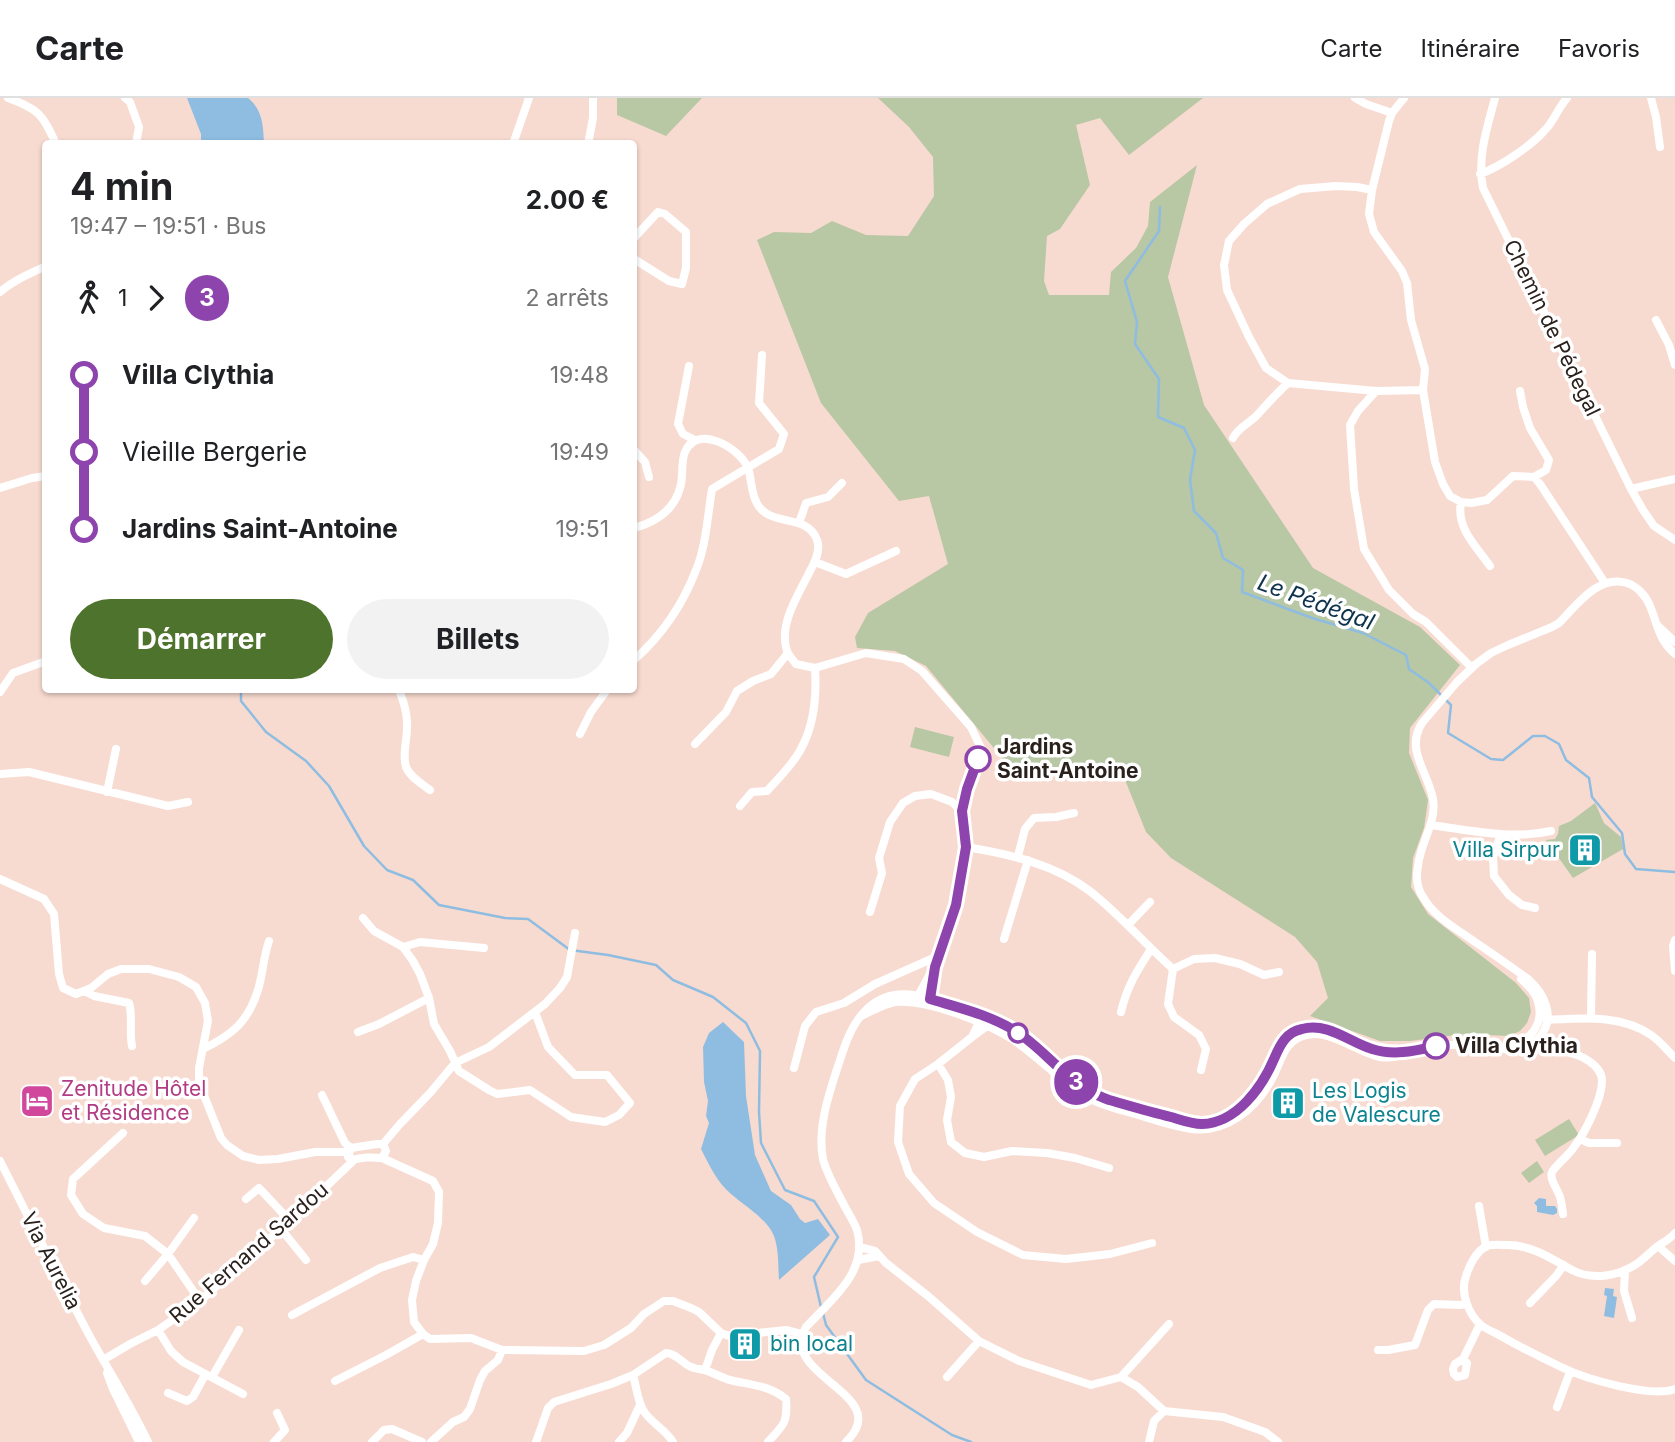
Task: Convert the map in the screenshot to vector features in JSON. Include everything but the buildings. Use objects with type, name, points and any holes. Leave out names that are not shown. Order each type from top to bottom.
[{"type":"street","points":[[8,98],[23,103],[40,115],[55,140]]},
{"type":"street","points":[[125,98],[130,102],[139,127],[137,140]]},
{"type":"street","points":[[514,140],[529,98]]},
{"type":"street","points":[[589,140],[593,98]]},
{"type":"street","points":[[1355,98],[1392,113]]},
{"type":"street","points":[[1404,98],[1392,113],[1371,190],[1370,214],[1374,232],[1402,271],[1407,283],[1411,320],[1425,369],[1423,390],[1435,462],[1450,496],[1461,502],[1487,500],[1513,476],[1534,477],[1546,470],[1549,460],[1530,428],[1520,391]]},
{"type":"street","name":"Chemin de Pédegal","points":[[1495,98],[1480,156],[1483,188],[1631,489],[1654,526],[1675,540]]},
{"type":"street","points":[[1480,174],[1529,145],[1547,129],[1567,98]]},
{"type":"street","points":[[1651,98],[1660,147]]},
{"type":"street","points":[[1371,190],[1336,186],[1300,189],[1267,204],[1229,241],[1224,265],[1227,290],[1266,368],[1288,383],[1376,391],[1423,390]]},
{"type":"street","points":[[637,235],[658,212],[665,214],[686,232],[686,268],[681,284],[669,281],[637,261]]},
{"type":"street","points":[[0,292],[9,284],[42,268]]},
{"type":"street","points":[[1656,320],[1675,365]]},
{"type":"street","points":[[637,657],[664,628],[697,568],[712,488],[779,449],[784,434],[759,403],[762,355]]},
{"type":"street","points":[[689,366],[678,424],[683,434],[695,440],[706,438],[730,447],[748,467],[751,488],[758,507],[774,519],[799,523],[810,530],[817,541],[815,562],[787,622],[785,642],[788,653],[796,664],[815,668],[866,653],[904,659],[922,671],[971,727],[981,748],[962,811],[966,847],[956,905],[923,1001]]},
{"type":"street","points":[[1233,438],[1237,431],[1258,415],[1288,383]]},
{"type":"street","points":[[1376,391],[1358,411],[1350,425],[1354,489],[1364,549],[1389,590],[1471,667]]},
{"type":"street","points":[[637,527],[652,523],[671,506],[681,487],[685,451],[695,440]]},
{"type":"street","points":[[637,453],[645,462],[649,477]]},
{"type":"street","points":[[0,488],[42,477]]},
{"type":"street","points":[[1534,477],[1605,583]]},
{"type":"street","points":[[1631,489],[1675,479]]},
{"type":"street","points":[[799,523],[806,503],[828,497],[842,484]]},
{"type":"street","points":[[1461,502],[1459,518],[1462,527],[1490,566]]},
{"type":"street","points":[[815,562],[846,574],[896,551]]},
{"type":"street","points":[[983,1021],[1013,1039],[1061,1079],[1092,1100],[1146,1118],[1201,1130],[1227,1125],[1247,1109],[1269,1083],[1288,1046],[1304,1035],[1331,1037],[1368,1054],[1384,1057],[1395,1057],[1436,1046],[1473,1045],[1508,1050],[1524,1048],[1541,1034],[1544,997],[1537,986],[1446,922],[1423,898],[1418,883],[1418,865],[1434,803],[1417,757],[1417,732],[1471,667],[1491,653],[1559,623],[1594,589],[1605,583],[1622,582],[1636,587],[1649,603],[1666,646],[1675,654]]},
{"type":"street","points":[[1657,625],[1675,642]]},
{"type":"street","points":[[695,744],[726,712],[737,691],[771,674],[788,653]]},
{"type":"street","points":[[0,692],[13,673],[42,662]]},
{"type":"street","points":[[740,806],[752,792],[767,791],[797,756],[812,723],[816,692],[815,668]]},
{"type":"street","points":[[400,693],[407,712],[404,755],[406,768],[411,776],[430,790]]},
{"type":"street","points":[[580,734],[605,693]]},
{"type":"street","points":[[107,792],[116,748]]},
{"type":"street","points":[[0,774],[29,772],[168,806],[188,802]]},
{"type":"street","points":[[870,912],[882,873],[879,858],[890,822],[904,803],[915,796],[931,794],[952,803],[962,811]]},
{"type":"street","points":[[1018,856],[1025,829],[1034,818],[1074,813]]},
{"type":"street","points":[[1430,825],[1531,836],[1550,831]]},
{"type":"street","points":[[1501,834],[1493,857],[1494,876],[1522,905],[1535,908]]},
{"type":"street","points":[[966,847],[1018,856],[1063,875],[1090,891],[1173,969]]},
{"type":"street","points":[[1004,939],[1028,860]]},
{"type":"street","points":[[0,879],[44,899],[54,915],[59,974],[63,988],[76,994],[121,969],[149,969],[179,976],[195,987],[205,1003],[208,1021],[199,1068],[199,1083],[221,1138],[234,1151],[250,1159],[268,1160],[335,1151],[362,1157],[372,1156],[433,1181],[439,1192],[438,1223],[433,1244],[415,1281],[412,1300],[414,1322],[430,1339],[471,1338],[502,1350],[584,1351],[604,1345],[631,1328],[664,1301],[673,1301],[699,1312],[721,1333],[729,1336],[764,1331],[804,1331]]},
{"type":"street","points":[[1128,925],[1150,902]]},
{"type":"street","points":[[363,918],[374,932],[403,947],[420,974],[429,998],[434,1024],[459,1071],[498,1094],[530,1090],[571,1117],[606,1122],[620,1115],[630,1103],[615,1083],[607,1075],[575,1075],[548,1047],[534,1012]]},
{"type":"street","points":[[351,1153],[383,1144],[455,1063],[489,1046],[534,1012],[560,988],[567,977],[575,933]]},
{"type":"street","points":[[1675,940],[1675,971]]},
{"type":"street","points":[[203,1049],[236,1030],[247,1014],[258,990],[269,941]]},
{"type":"street","points":[[403,947],[420,942],[484,948]]},
{"type":"street","points":[[1121,1012],[1125,993],[1133,976],[1151,949]]},
{"type":"street","points":[[1591,1018],[1592,954]]},
{"type":"street","points":[[794,1069],[805,1026],[816,1012],[844,1003],[875,984],[938,956]]},
{"type":"street","points":[[1173,969],[1194,958],[1215,958],[1240,964],[1265,975],[1279,972]]},
{"type":"street","points":[[1173,969],[1168,1004],[1174,1017],[1199,1035],[1206,1049],[1201,1070]]},
{"type":"street","points":[[84,991],[94,996],[129,1003],[132,1010],[132,1046]]},
{"type":"street","points":[[358,1032],[429,998]]},
{"type":"street","points":[[846,1442],[854,1434],[858,1424],[856,1408],[842,1391],[807,1362],[800,1342],[804,1331],[847,1283],[858,1260],[856,1228],[826,1167],[821,1141],[827,1104],[843,1050],[851,1030],[861,1016],[893,1002],[923,1001],[983,1021],[1003,1024],[1091,1092],[1109,1100],[1194,1124],[1222,1120],[1244,1104],[1263,1080],[1282,1043],[1290,1033],[1302,1028],[1333,1031],[1373,1049],[1405,1053]]},
{"type":"street","points":[[1544,1016],[1591,1018],[1635,1026],[1649,1033],[1675,1058]]},
{"type":"street","points":[[983,1021],[972,1037],[915,1079],[900,1106],[898,1142],[909,1174],[934,1203],[977,1232],[1023,1255],[1066,1259],[1110,1254],[1152,1243]]},
{"type":"street","points":[[1563,1214],[1552,1171],[1580,1139],[1595,1107],[1601,1085],[1601,1077],[1594,1065],[1585,1058],[1566,1052]]},
{"type":"street","points":[[938,1064],[948,1080],[951,1097],[947,1120],[951,1142],[965,1153],[984,1157],[1012,1151],[1047,1153],[1109,1168]]},
{"type":"street","points":[[321,1095],[351,1153]]},
{"type":"street","points":[[123,1133],[74,1180],[71,1195],[83,1213],[104,1228],[145,1236],[169,1254],[200,1301]]},
{"type":"street","points":[[1580,1139],[1589,1143],[1617,1143]]},
{"type":"street","points":[[382,1158],[386,1151],[383,1144]]},
{"type":"street","name":"Rue Fernand Sardou","points":[[103,1360],[158,1330],[200,1301],[289,1221],[351,1153]]},
{"type":"street","name":"Via Aurelia","points":[[0,1161],[148,1442]]},
{"type":"street","points":[[246,1199],[259,1188],[289,1221]]},
{"type":"street","points":[[1479,1206],[1486,1247]]},
{"type":"street","points":[[145,1281],[169,1254],[194,1218]]},
{"type":"street","points":[[281,1228],[306,1259]]},
{"type":"street","points":[[1674,1391],[1633,1388],[1570,1372],[1524,1349],[1480,1324],[1466,1303],[1464,1282],[1469,1265],[1486,1247],[1498,1244],[1517,1245],[1534,1250],[1574,1271],[1592,1276],[1625,1270],[1637,1264],[1675,1233]]},
{"type":"street","points":[[1658,1246],[1675,1261]]},
{"type":"street","points":[[859,1247],[875,1251],[978,1341],[1019,1361],[1091,1385],[1122,1377],[1169,1324]]},
{"type":"street","points":[[858,1260],[879,1256]]},
{"type":"street","points":[[292,1315],[380,1268],[413,1257],[424,1260]]},
{"type":"street","points":[[1530,1303],[1564,1265]]},
{"type":"street","points":[[1625,1270],[1624,1291],[1632,1318]]},
{"type":"street","points":[[1378,1350],[1415,1345],[1428,1310],[1434,1304],[1466,1303]]},
{"type":"street","points":[[1463,1359],[1480,1324]]},
{"type":"street","points":[[158,1330],[183,1362],[243,1394]]},
{"type":"street","points":[[168,1393],[187,1401],[193,1397],[239,1330]]},
{"type":"street","points":[[705,1370],[721,1333]]},
{"type":"street","points":[[335,1381],[423,1334]]},
{"type":"street","points":[[947,1377],[978,1341]]},
{"type":"street","points":[[431,1442],[453,1422],[464,1417],[470,1409],[485,1371],[498,1360],[502,1350]]},
{"type":"street","points":[[536,1442],[548,1408],[554,1402],[633,1375],[666,1353],[677,1356],[689,1367],[729,1380],[768,1388],[786,1399],[788,1416],[768,1442]]},
{"type":"street","name":"Via Aurelia","points":[[103,1360],[113,1389],[139,1442]]},
{"type":"street","points":[[1557,1407],[1570,1372]]},
{"type":"street","points":[[633,1375],[640,1405],[673,1442]]},
{"type":"street","points":[[1122,1377],[1138,1387],[1164,1411],[1223,1417],[1265,1432],[1278,1442]]},
{"type":"street","points":[[619,1442],[627,1433],[640,1405]]},
{"type":"street","points":[[1149,1442],[1154,1421],[1164,1411]]},
{"type":"street","points":[[274,1442],[285,1430],[277,1413]]},
{"type":"street","points":[[372,1442],[384,1430],[392,1429],[422,1442]]},
{"type":"green space","points":[[617,98],[702,98],[666,136],[617,115]]},
{"type":"green space","points":[[878,98],[1203,98],[1129,155],[1100,118],[1076,125],[1090,185],[1060,229],[1047,236],[1044,281],[1049,295],[1109,295],[1111,272],[1136,248],[1148,226],[1150,202],[1197,165],[1168,277],[1204,405],[1313,568],[1420,627],[1460,665],[1410,728],[1409,753],[1428,800],[1424,828],[1413,858],[1411,887],[1428,914],[1516,983],[1529,998],[1531,1012],[1520,1031],[1509,1036],[1463,1034],[1410,1041],[1380,1041],[1310,1016],[1328,998],[1317,962],[1295,937],[1171,858],[1146,832],[1121,770],[1017,776],[926,666],[895,651],[857,648],[855,637],[868,613],[948,564],[929,496],[899,501],[821,403],[757,240],[774,232],[811,233],[832,221],[866,235],[908,236],[934,196],[933,157],[909,127]]},
{"type":"green space","points":[[915,727],[954,737],[949,757],[910,747]]},
{"type":"green space","points":[[1595,803],[1604,823],[1621,837],[1623,849],[1573,878],[1546,840],[1555,839],[1559,826],[1571,821]]},
{"type":"green space","points":[[1569,1119],[1579,1135],[1545,1156],[1535,1140]]},
{"type":"green space","points":[[1537,1161],[1544,1172],[1529,1183],[1521,1173]]},
{"type":"water","points":[[187,98],[248,98],[259,113],[264,140],[201,140]]},
{"type":"water","points":[[723,1022],[744,1042],[746,1096],[755,1155],[771,1191],[791,1205],[805,1223],[818,1219],[830,1235],[779,1280],[774,1236],[761,1218],[722,1184],[701,1149],[709,1123],[706,1116],[708,1101],[704,1082],[703,1047],[709,1033]]},
{"type":"water","points":[[1539,1198],[1546,1199],[1546,1206],[1555,1206],[1557,1213],[1553,1215],[1537,1212],[1534,1203]]},
{"type":"water","points":[[1605,1288],[1614,1289],[1613,1296],[1617,1297],[1614,1318],[1604,1316],[1607,1296],[1604,1295]]},
{"type":"waterway","name":"Le Pédégal","points":[[1160,207],[1159,231],[1125,281],[1137,322],[1135,344],[1159,379],[1158,417],[1184,428],[1195,450],[1190,480],[1194,511],[1216,533],[1223,558],[1243,570],[1242,592],[1312,618],[1363,633],[1406,655],[1409,669],[1429,683],[1451,705],[1448,733],[1491,759],[1503,760],[1533,736],[1545,736],[1559,744],[1566,760],[1589,778],[1592,797],[1622,833],[1625,854],[1636,869],[1675,872]]},
{"type":"waterway","points":[[241,693],[241,701],[266,732],[306,761],[329,786],[364,846],[387,870],[413,880],[439,905],[505,918],[528,919],[570,950],[656,965],[673,980],[713,997],[746,1023],[760,1051],[761,1143],[785,1190],[814,1201],[838,1237],[814,1277],[821,1307]]},
{"type":"waterway","points":[[823,1313],[826,1325],[866,1380],[952,1435],[971,1442]]},
{"type":"bus line","name":"3","points":[[978,759],[962,811],[966,847],[956,905],[935,967],[930,999],[1003,1024],[1032,1044],[1067,1076],[1098,1096],[1194,1124],[1222,1120],[1244,1104],[1263,1080],[1282,1043],[1290,1033],[1302,1028],[1333,1031],[1360,1044],[1384,1051],[1405,1053],[1436,1046]]},
{"type":"place","name":"Jardins Saint-Antoine","points":[[978,759]]},
{"type":"place","name":"Villa Sirpur","points":[[1585,850]]},
{"type":"place","name":"Villa Clythia","points":[[1436,1046]]},
{"type":"place","name":"Zenitude Hôtel et Résidence","points":[[37,1101]]},
{"type":"place","name":"Les Logis de Valescure","points":[[1288,1103]]},
{"type":"place","name":"bin local","points":[[745,1344]]}]
